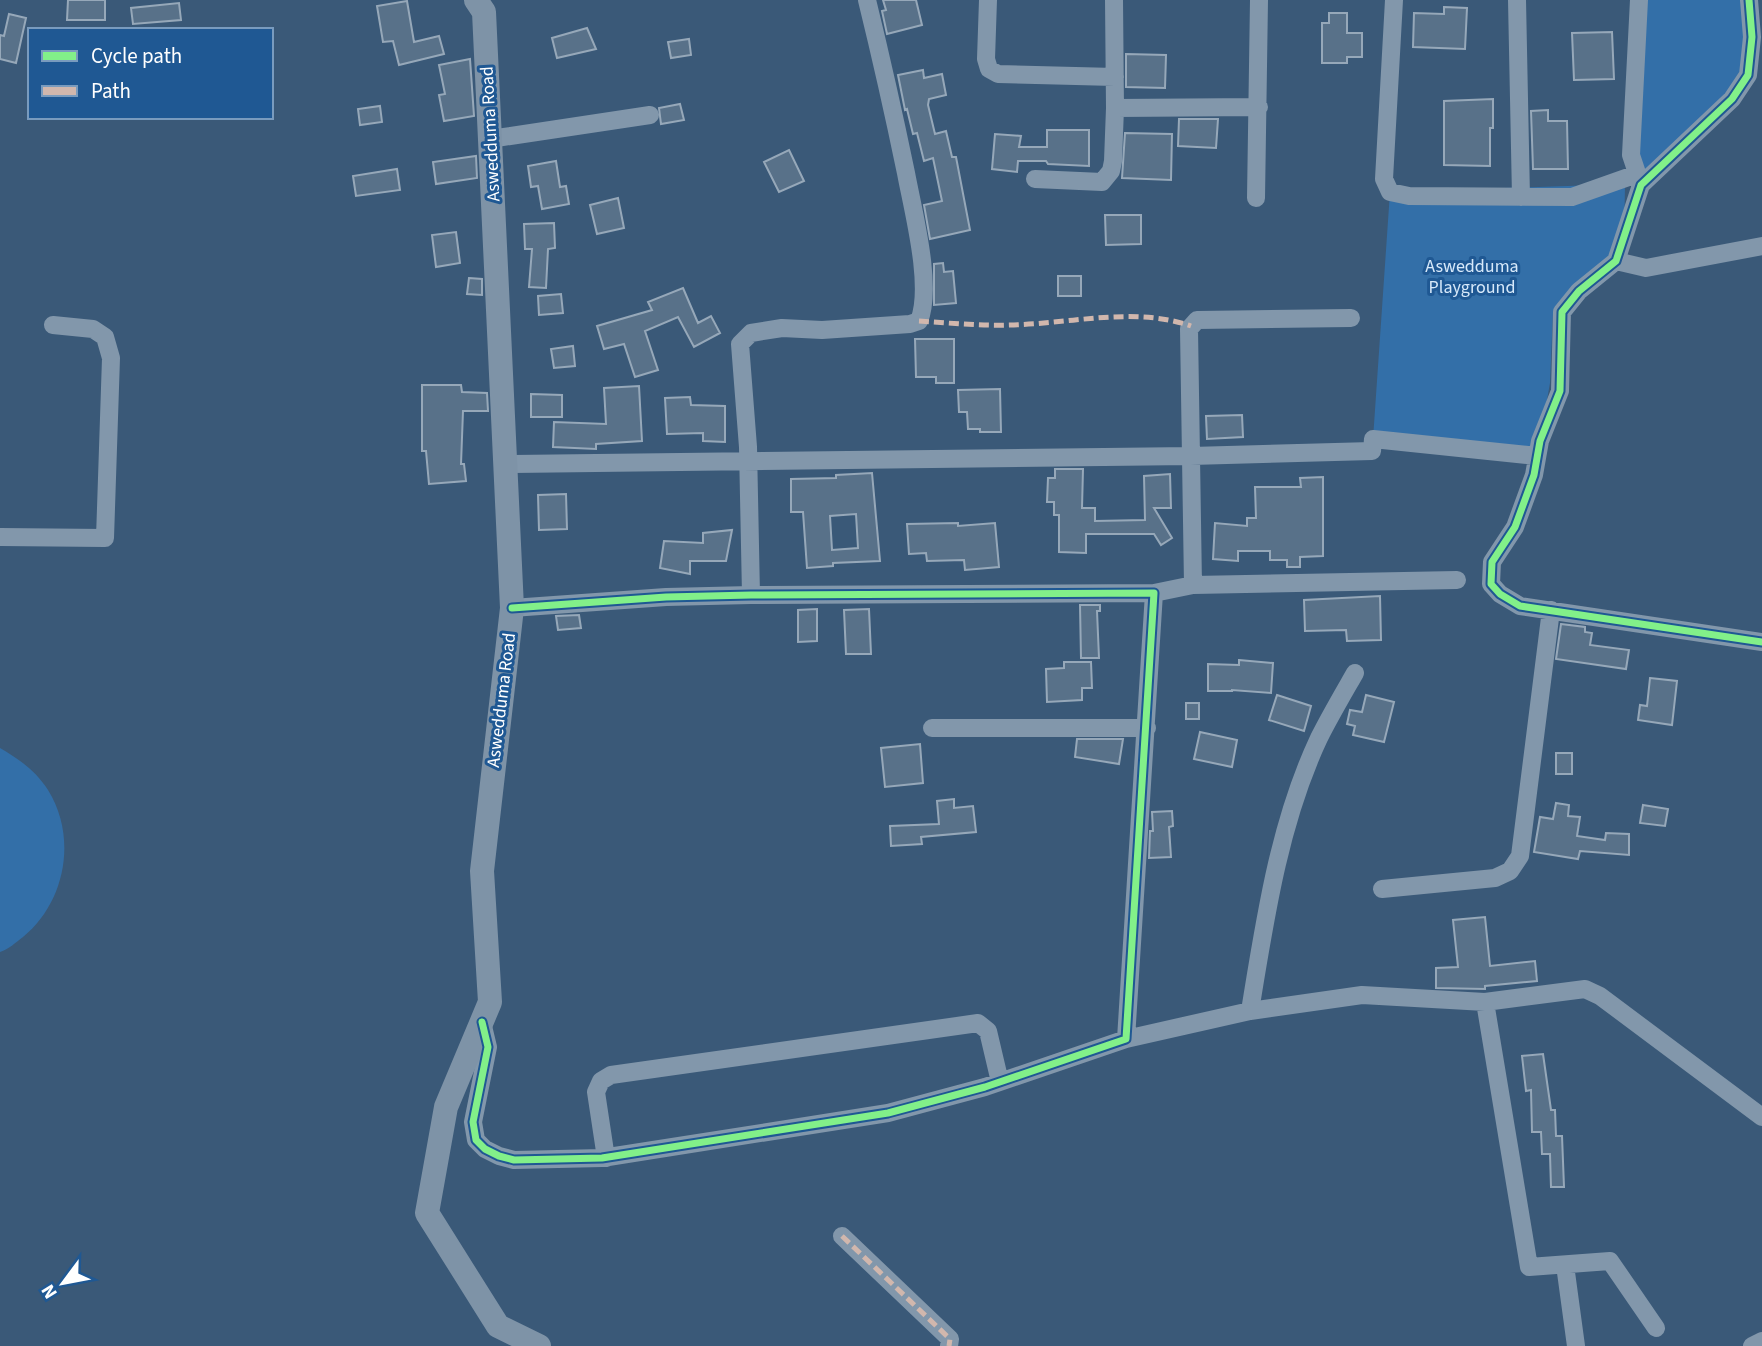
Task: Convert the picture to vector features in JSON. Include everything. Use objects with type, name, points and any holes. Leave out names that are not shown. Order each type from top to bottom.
[{"type":"street","name":"Aswedduma Road","points":[[476,0],[484,12],[512,608],[482,871],[490,1002],[446,1107],[427,1213],[498,1326],[539,1346]]},
{"type":"street","points":[[751,595],[749,462],[740,344],[751,333],[782,328],[822,330],[910,324],[919,321],[924,307],[916,226],[867,0]]},
{"type":"street","points":[[988,0],[986,59],[989,69],[998,74],[1115,77]]},
{"type":"street","points":[[1035,179],[1102,182],[1111,171],[1115,108],[1114,0]]},
{"type":"street","points":[[1256,198],[1259,0]]},
{"type":"street","points":[[1394,0],[1384,178],[1390,192],[1409,196],[1521,197],[1572,197],[1639,179],[1732,99],[1748,75],[1752,37],[1749,0]]},
{"type":"street","points":[[1517,0],[1521,197]]},
{"type":"street","points":[[1639,0],[1631,155],[1639,179],[1616,261],[1579,291],[1562,312],[1560,391],[1540,441],[1534,475],[1515,527],[1492,562],[1491,584],[1500,594],[1520,606],[1762,642]]},
{"type":"street","points":[[1115,108],[1259,107]]},
{"type":"street","points":[[490,139],[650,115]]},
{"type":"street","points":[[1616,261],[1646,268],[1762,246]]},
{"type":"street","points":[[1193,585],[1189,329],[1197,320],[1351,318]]},
{"type":"street","points":[[0,537],[105,538],[111,358],[105,337],[93,329],[52,325]]},
{"type":"street","points":[[512,464],[1191,456],[1372,451],[1373,439],[1537,456]]},
{"type":"street","points":[[512,608],[666,597],[1154,593],[1193,585],[1457,580]]},
{"type":"street","points":[[1126,1039],[1154,593]]},
{"type":"street","points":[[1382,889],[1495,878],[1510,870],[1520,856],[1551,610]]},
{"type":"street","points":[[1250,1011],[1265,923],[1288,821],[1319,738],[1355,673]]},
{"type":"street","points":[[932,728],[1147,728]]},
{"type":"street","points":[[482,1022],[488,1046],[473,1122],[476,1140],[485,1149],[514,1160],[606,1158],[888,1113],[1000,1082],[1126,1039],[1250,1011],[1362,995],[1485,1002],[1585,989],[1600,996],[1762,1116]]},
{"type":"street","points":[[1485,1002],[1529,1267],[1610,1261],[1656,1328]]},
{"type":"street","points":[[606,1158],[596,1092],[601,1081],[611,1075],[978,1023],[988,1031],[1000,1082]]},
{"type":"street","points":[[842,1236],[950,1339],[949,1346]]},
{"type":"street","points":[[1565,1265],[1576,1346]]},
{"type":"street","points":[[1752,1346],[1762,1341]]},
{"type":"green space","points":[[1641,0],[1746,0],[1745,73],[1643,179],[1636,155]]},
{"type":"green space","name":"Aswedduma Playground","points":[[1625,184],[1624,244],[1553,313],[1550,383],[1537,456],[1373,439],[1390,192]]},
{"type":"green space","points":[[0,748],[27,766],[48,790],[63,828],[64,849],[57,888],[49,906],[23,937],[0,952]]},
{"type":"building","points":[[68,0],[105,0],[105,20],[67,20]]},
{"type":"building","points":[[883,0],[916,0],[922,25],[887,34],[882,11],[886,10]]},
{"type":"building","points":[[407,1],[414,42],[439,36],[444,54],[399,65],[393,41],[383,42],[377,6]]},
{"type":"building","points":[[179,3],[181,20],[133,24],[131,8]]},
{"type":"building","points":[[1444,7],[1467,8],[1465,49],[1413,47],[1414,13],[1444,14]]},
{"type":"building","points":[[1329,13],[1347,13],[1347,33],[1362,33],[1362,57],[1347,57],[1347,63],[1322,63],[1322,23],[1329,23]]},
{"type":"building","points":[[9,14],[26,18],[16,63],[0,59],[0,35],[4,36]]},
{"type":"building","points":[[587,28],[596,49],[557,58],[552,38]]},
{"type":"building","points":[[1612,32],[1614,79],[1574,80],[1572,33]]},
{"type":"building","points":[[689,39],[691,55],[671,58],[668,42]]},
{"type":"building","points":[[1126,54],[1166,55],[1165,88],[1126,87]]},
{"type":"building","points":[[470,59],[474,116],[444,121],[439,95],[445,94],[439,65]]},
{"type":"building","points":[[923,70],[924,78],[942,74],[946,95],[929,99],[928,105],[935,134],[946,131],[952,157],[956,157],[970,230],[930,239],[924,205],[942,201],[933,158],[924,161],[917,133],[913,134],[907,109],[905,110],[898,75]]},
{"type":"building","points":[[1493,99],[1490,166],[1444,165],[1444,101]]},
{"type":"building","points":[[680,104],[684,120],[661,124],[659,108]]},
{"type":"building","points":[[380,106],[382,122],[360,125],[358,109]]},
{"type":"building","points":[[1548,110],[1548,121],[1567,121],[1568,169],[1533,169],[1531,111]]},
{"type":"building","points":[[1179,119],[1218,119],[1216,148],[1178,146]]},
{"type":"building","points":[[1047,130],[1089,130],[1089,166],[1018,161],[1017,172],[992,169],[995,134],[1021,136],[1019,147],[1047,147]]},
{"type":"building","points":[[1125,133],[1172,134],[1171,180],[1122,178]]},
{"type":"building","points":[[789,150],[804,181],[779,192],[764,162]]},
{"type":"building","points":[[476,156],[477,178],[436,184],[433,162]]},
{"type":"building","points":[[556,161],[560,187],[566,186],[569,204],[542,209],[538,186],[531,187],[528,166]]},
{"type":"building","points":[[397,169],[400,190],[356,196],[353,176]]},
{"type":"building","points":[[618,198],[624,228],[597,234],[590,205]]},
{"type":"building","points":[[1105,215],[1141,215],[1141,244],[1106,245]]},
{"type":"building","points":[[554,223],[555,248],[548,249],[546,288],[529,287],[532,249],[525,249],[524,224]]},
{"type":"building","points":[[456,232],[460,263],[436,267],[432,235]]},
{"type":"building","points":[[943,263],[944,272],[953,271],[956,303],[934,305],[934,264]]},
{"type":"building","points":[[1058,276],[1081,276],[1081,296],[1058,296]]},
{"type":"building","points":[[469,278],[482,279],[482,295],[467,294]]},
{"type":"building","points":[[683,288],[698,323],[711,316],[720,333],[694,347],[678,317],[645,331],[658,370],[635,377],[624,344],[604,349],[597,326],[652,310],[648,302]]},
{"type":"building","points":[[561,294],[563,313],[539,315],[538,296]]},
{"type":"building","points":[[915,339],[954,339],[954,383],[936,383],[936,377],[916,377]]},
{"type":"building","points":[[573,346],[575,366],[554,368],[551,349]]},
{"type":"building","points":[[422,385],[461,385],[462,392],[487,393],[488,411],[463,411],[461,464],[464,464],[466,481],[429,484],[426,451],[422,451]]},
{"type":"building","points":[[639,386],[642,441],[596,444],[596,449],[553,447],[554,422],[606,424],[604,388]]},
{"type":"building","points":[[1000,389],[1001,432],[968,429],[967,412],[959,412],[958,390]]},
{"type":"building","points":[[531,394],[562,395],[562,417],[531,417]]},
{"type":"building","points":[[690,397],[691,405],[725,406],[725,442],[703,441],[703,433],[667,434],[665,398]]},
{"type":"building","points":[[1242,415],[1243,437],[1207,439],[1206,416]]},
{"type":"building","points":[[1055,469],[1083,469],[1082,508],[1095,508],[1095,521],[1145,520],[1144,476],[1170,474],[1171,508],[1154,508],[1172,538],[1161,545],[1154,534],[1086,534],[1086,553],[1059,552],[1059,515],[1054,515],[1054,502],[1047,502],[1048,478],[1055,478]]},
{"type":"building","points":[[872,473],[880,561],[833,563],[833,566],[807,568],[803,512],[791,512],[791,479],[836,478],[836,475]],"holes":[[[856,514],[858,548],[832,550],[830,516]]]},
{"type":"building","points":[[1323,477],[1323,556],[1300,557],[1300,567],[1287,567],[1287,560],[1270,560],[1270,551],[1238,551],[1238,561],[1213,559],[1215,523],[1247,526],[1247,518],[1256,518],[1255,487],[1301,487],[1300,478]]},
{"type":"building","points":[[566,494],[567,529],[539,530],[538,495]]},
{"type":"building","points":[[958,523],[958,526],[995,523],[999,567],[965,570],[964,560],[927,561],[926,553],[909,554],[907,524]]},
{"type":"building","points":[[732,530],[726,561],[690,561],[690,574],[660,568],[664,541],[703,543],[703,533]]},
{"type":"building","points":[[1380,596],[1381,640],[1347,641],[1346,630],[1305,631],[1304,600]]},
{"type":"building","points":[[1080,605],[1100,605],[1100,611],[1097,611],[1099,658],[1081,658]]},
{"type":"building","points":[[817,609],[817,641],[798,642],[798,610]]},
{"type":"building","points":[[869,609],[871,654],[846,654],[844,610]]},
{"type":"building","points":[[579,615],[581,628],[558,630],[556,616]]},
{"type":"building","points":[[1561,624],[1585,627],[1585,632],[1592,633],[1590,645],[1629,650],[1626,669],[1556,659]]},
{"type":"building","points":[[1239,660],[1273,663],[1271,693],[1208,691],[1208,664],[1239,665]]},
{"type":"building","points":[[1064,662],[1091,662],[1092,688],[1082,688],[1082,700],[1047,702],[1046,669],[1064,668]]},
{"type":"building","points":[[1650,678],[1677,681],[1672,725],[1638,720],[1640,705],[1647,706]]},
{"type":"building","points":[[1277,695],[1311,706],[1304,731],[1269,720]]},
{"type":"building","points":[[1366,695],[1394,702],[1384,742],[1353,735],[1355,726],[1347,724],[1350,710],[1362,712]]},
{"type":"building","points":[[1186,703],[1199,703],[1199,719],[1186,719]]},
{"type":"building","points":[[1200,732],[1237,740],[1232,767],[1194,759]]},
{"type":"building","points":[[1077,739],[1123,739],[1119,764],[1075,757]]},
{"type":"building","points":[[920,744],[923,783],[885,787],[881,748]]},
{"type":"building","points":[[1556,753],[1572,753],[1572,774],[1556,774]]},
{"type":"building","points":[[954,799],[954,808],[973,806],[976,832],[921,837],[922,844],[891,846],[890,826],[939,824],[937,801]]},
{"type":"building","points":[[1556,803],[1569,805],[1568,816],[1580,817],[1577,836],[1605,840],[1606,833],[1629,834],[1629,855],[1580,851],[1578,859],[1534,852],[1540,817],[1553,819]]},
{"type":"building","points":[[1643,805],[1668,809],[1665,826],[1640,823]]},
{"type":"building","points":[[1172,811],[1173,826],[1169,827],[1171,857],[1149,858],[1150,831],[1153,831],[1152,812]]},
{"type":"building","points":[[1485,917],[1490,966],[1535,961],[1537,981],[1485,986],[1485,989],[1436,988],[1436,968],[1458,967],[1453,920]]},
{"type":"building","points":[[1543,1054],[1551,1110],[1555,1110],[1556,1136],[1562,1136],[1564,1187],[1551,1187],[1550,1154],[1542,1154],[1541,1132],[1532,1132],[1531,1090],[1526,1091],[1522,1056]]},
{"type":"marked path","points":[[919,321],[1010,325],[1147,317],[1191,326]]},
{"type":"marked path","points":[[842,1236],[950,1339],[949,1346]]},
{"type":"cycle path","points":[[1749,0],[1752,37],[1748,75],[1732,99],[1641,185],[1616,261],[1579,291],[1562,312],[1560,391],[1540,441],[1534,475],[1515,527],[1492,562],[1491,584],[1500,594],[1520,606],[1762,642]]},
{"type":"cycle path","points":[[482,1022],[488,1047],[473,1122],[476,1140],[485,1149],[514,1160],[602,1158],[888,1113],[985,1087],[1126,1039],[1154,593],[751,595],[666,597],[512,608]]}]
